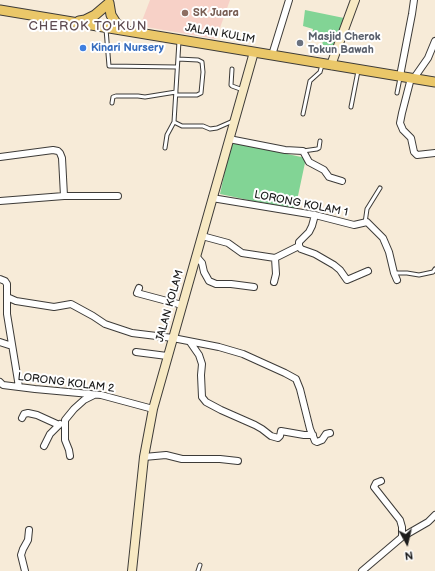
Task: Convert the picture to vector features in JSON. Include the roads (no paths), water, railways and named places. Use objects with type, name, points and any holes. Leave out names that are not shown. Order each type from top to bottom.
[{"type":"main road","points":[[75,22],[85,20],[95,15],[109,2]]},
{"type":"main road","points":[[103,26],[109,2]]},
{"type":"main road","points":[[109,2],[111,15],[116,23],[128,31]]},
{"type":"main road","name":"JALAN KULIM","points":[[0,10],[435,82]]},
{"type":"street","points":[[272,55],[289,0]]},
{"type":"street","points":[[326,64],[355,0]]},
{"type":"street","points":[[400,76],[414,0]]},
{"type":"street","points":[[435,40],[428,58],[413,78],[400,123],[403,130],[411,138],[414,152],[417,155],[435,153]]},
{"type":"street","name":"JALAN KOLAM","points":[[132,571],[144,457],[153,409],[254,52]]},
{"type":"street","points":[[229,139],[285,150],[303,151],[309,162],[324,170],[329,177],[342,181]]},
{"type":"street","points":[[0,157],[53,150],[58,151],[62,158],[64,196]]},
{"type":"street","points":[[0,201],[64,196],[118,196]]},
{"type":"street","name":"LORONG KOLAM 1","points":[[212,198],[315,215],[354,225],[365,222]]},
{"type":"street","points":[[202,236],[228,243],[242,253],[276,258],[299,246],[299,242],[309,232],[315,215]]},
{"type":"street","points":[[365,222],[367,222],[383,238],[396,276]]},
{"type":"street","points":[[299,246],[301,250],[315,254],[334,265],[340,270],[347,280],[368,271]]},
{"type":"street","points":[[196,256],[202,263],[204,272],[209,281],[216,284],[254,287]]},
{"type":"street","points":[[274,282],[276,274],[276,258]]},
{"type":"street","points":[[0,280],[5,281],[7,284],[6,314],[19,387]]},
{"type":"street","points":[[139,288],[137,293],[182,305]]},
{"type":"street","points":[[7,297],[16,301],[39,306],[54,307],[71,304],[105,324],[132,333],[173,338],[219,347],[243,354],[296,379],[312,435],[315,440],[317,442],[322,440],[326,434],[330,433]]},
{"type":"street","points":[[0,342],[12,346]]},
{"type":"street","points":[[190,342],[199,354],[202,364],[200,375],[202,397],[206,402],[258,427],[271,436],[278,438],[281,431],[304,436],[312,435]]},
{"type":"street","points":[[136,352],[167,356]]},
{"type":"street","name":"LORONG KOLAM 2","points":[[0,382],[3,385],[66,393],[96,394],[153,409]]},
{"type":"street","points":[[44,446],[50,434],[74,409],[84,400],[96,394]]},
{"type":"street","points":[[22,418],[24,414],[28,413],[38,415],[59,425]]},
{"type":"street","points":[[65,420],[65,440],[70,456]]},
{"type":"street","points":[[144,457],[166,455],[182,459],[220,459],[238,461]]},
{"type":"street","points":[[380,481],[376,483],[374,487],[400,520],[402,537]]},
{"type":"street","points":[[362,571],[402,537],[428,522],[435,515]]},
{"type":"street","points":[[25,571],[21,555],[28,540],[29,530]]},
{"type":"lane","points":[[103,26],[109,66],[177,67]]},
{"type":"lane","points":[[165,148],[167,135],[174,122],[180,40]]},
{"type":"lane","points":[[112,103],[113,97],[116,96],[145,97],[176,93],[198,95],[201,93],[203,72],[202,62],[198,60],[178,59]]},
{"type":"lane","points":[[304,114],[310,81],[326,64]]},
{"type":"lane","points":[[232,69],[232,86],[243,90]]},
{"type":"lane","points":[[351,108],[359,70]]},
{"type":"lane","points":[[397,93],[400,76]]},
{"type":"lane","points":[[174,122],[182,126],[203,126],[210,129],[217,128],[234,120]]},
{"type":"lane","points":[[303,151],[319,148],[320,141]]},
{"type":"lane","points":[[365,222],[367,209],[380,188]]},
{"type":"lane","points":[[396,276],[407,273],[419,275],[433,272],[435,269]]},
{"type":"lane","points":[[198,571],[200,565]]},
{"type":"place","name":"SK Juara","points":[[185,13]]},
{"type":"place","name":"Masjid Cherok Tokun Bawah","points":[[300,43]]},
{"type":"place","name":"Kinari Nursery","points":[[83,48]]},
{"type":"district","name":"CHEROK TO'KUN","points":[[88,27]]}]
